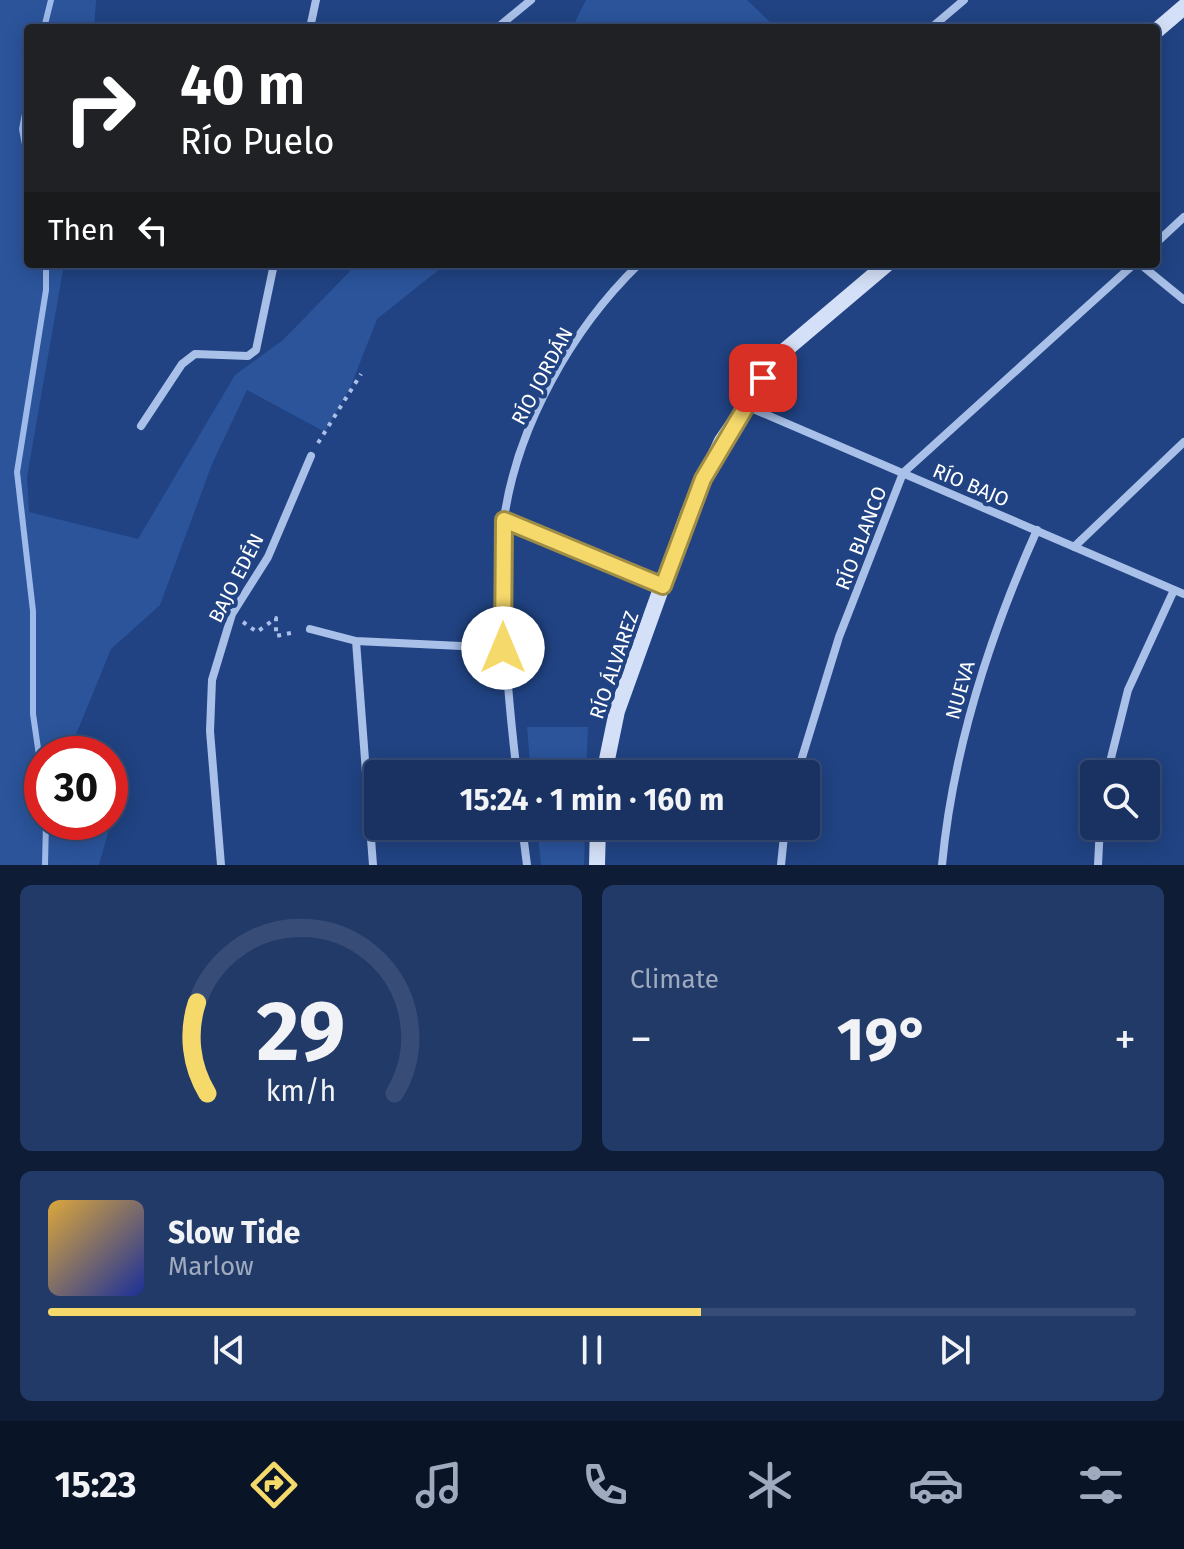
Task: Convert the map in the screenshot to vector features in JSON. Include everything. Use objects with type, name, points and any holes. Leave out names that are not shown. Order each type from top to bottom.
[{"type":"street","points":[[311,24],[316,0]]},
{"type":"street","points":[[502,24],[531,0]]},
{"type":"street","points":[[936,24],[964,0]]},
{"type":"street","points":[[1160,28],[1184,7]]},
{"type":"street","points":[[1160,239],[1184,217]]},
{"type":"street","points":[[141,426],[182,364],[195,354],[248,356],[256,350],[272,268]]},
{"type":"street","name":"RÍO JORDÁN","points":[[515,760],[503,648],[504,520],[526,442],[560,368],[605,301],[635,268]]},
{"type":"street","name":"RÍO ÁLVAREZ","points":[[607,760],[617,711],[698,490],[744,405],[783,352],[882,268]]},
{"type":"street","name":"RÍO BLANCO","points":[[801,760],[839,637],[903,473],[1130,268]]},
{"type":"street","points":[[1145,268],[1184,300]]},
{"type":"street","name":"RÍO BAJO","points":[[744,405],[1184,594]]},
{"type":"street","points":[[1074,547],[1184,442]]},
{"type":"street","name":"BAJO EDÉN","points":[[221,865],[210,731],[212,680],[232,614],[268,557],[311,456]]},
{"type":"street","points":[[504,520],[663,586]]},
{"type":"street","name":"NUEVA","points":[[942,865],[950,801],[971,706],[1000,617],[1037,530]]},
{"type":"street","points":[[1110,760],[1128,690],[1174,590]]},
{"type":"street","points":[[310,629],[356,641],[503,648]]},
{"type":"street","points":[[356,641],[373,865]]},
{"type":"street","points":[[524,840],[527,865]]},
{"type":"street","points":[[597,865],[598,840]]},
{"type":"street","points":[[781,865],[784,840]]},
{"type":"street","points":[[1098,865],[1099,840]]},
{"type":"path","points":[[311,456],[361,374]]},
{"type":"path","points":[[232,614],[257,632],[276,618],[276,636],[310,629]]},
{"type":"shaded area","points":[[0,0],[96,0],[94,24],[24,24],[24,268],[63,268],[27,477],[29,512],[138,539],[235,375],[283,340],[353,268],[441,268],[377,319],[350,388],[325,432],[247,390],[212,464],[160,605],[111,649],[75,736],[24,736],[24,840],[106,840],[99,865],[0,865]]},
{"type":"shaded area","points":[[586,0],[747,0],[772,24],[574,24]]},
{"type":"shaded area","points":[[527,727],[588,727],[587,760],[530,760]]},
{"type":"shaded area","points":[[538,840],[585,840],[584,865],[541,865]]},
{"type":"waterway","points":[[45,24],[51,0]]},
{"type":"waterway","points":[[24,119],[24,140]]},
{"type":"waterway","points":[[36,736],[33,714],[33,611],[17,472],[46,290],[46,268]]},
{"type":"waterway","points":[[45,865],[46,840]]},
{"type":"route","points":[[503,648],[504,520],[663,586],[703,479],[722,441],[763,378]]}]
